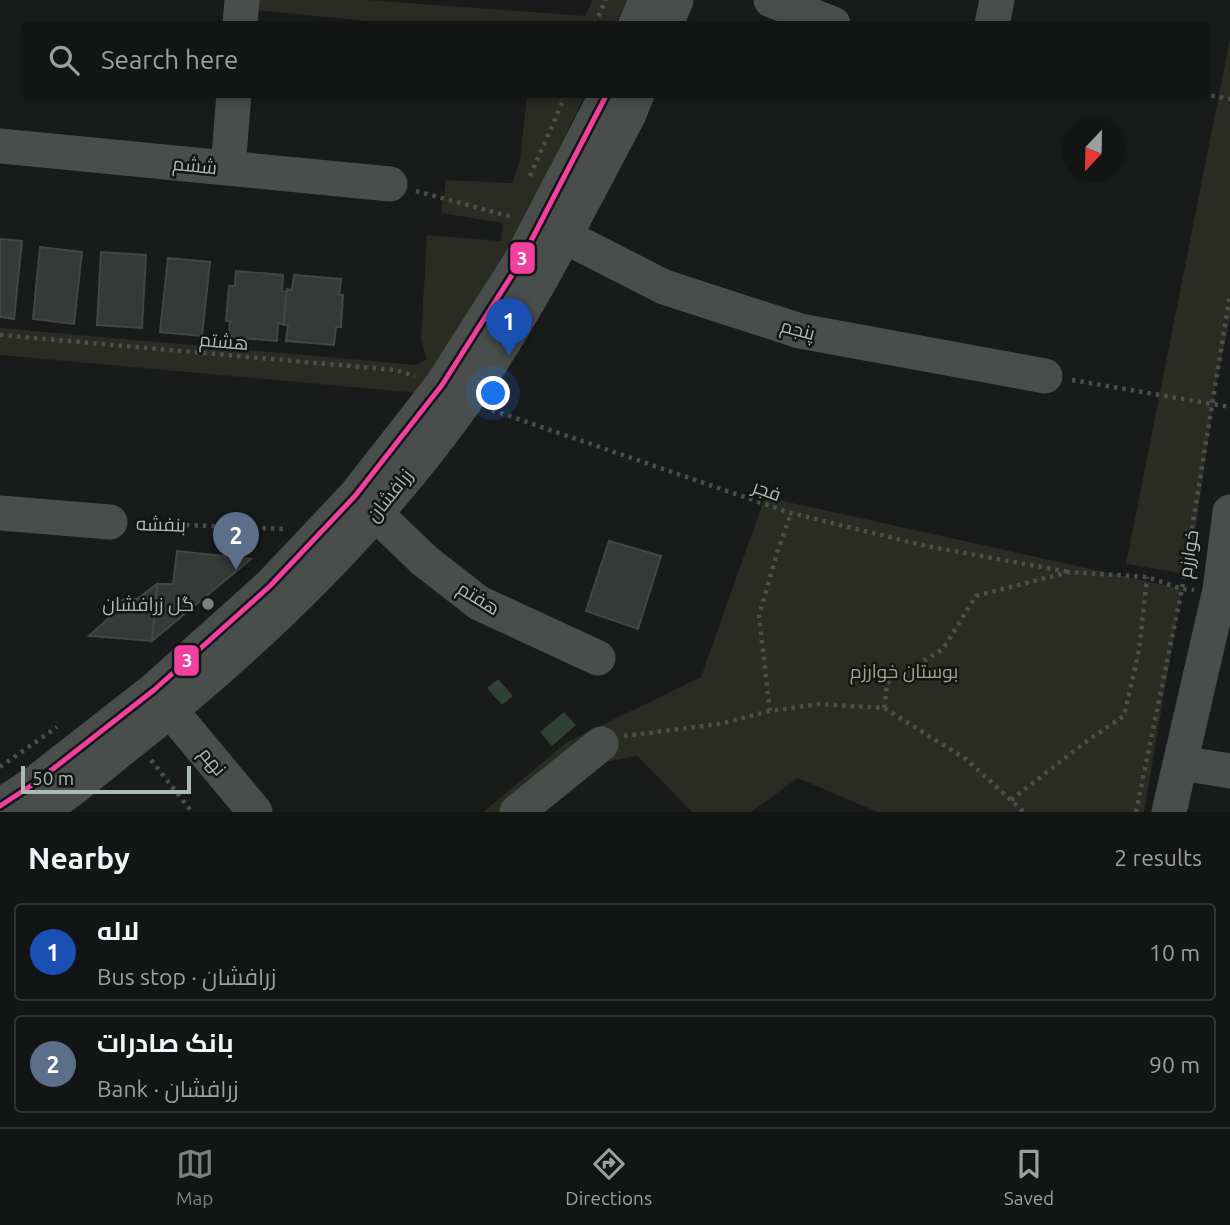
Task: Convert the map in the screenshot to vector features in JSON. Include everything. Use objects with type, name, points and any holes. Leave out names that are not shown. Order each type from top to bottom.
[{"type":"street","points":[[240,21],[242,0]]},
{"type":"street","points":[[637,21],[646,0]]},
{"type":"street","points":[[667,21],[676,0]]},
{"type":"street","points":[[771,0],[826,21]]},
{"type":"street","points":[[993,21],[997,0]]},
{"type":"street","points":[[228,168],[234,98]]},
{"type":"street","name":"زرافشان","points":[[0,806],[35,783],[153,690],[270,586],[309,530],[355,496],[519,264],[532,222],[605,98]]},
{"type":"street","name":"زرافشان","points":[[532,222],[628,116],[635,98]]},
{"type":"street","name":"ششم","points":[[0,146],[390,184]]},
{"type":"street","name":"پنجم","points":[[532,222],[664,287],[800,331],[1045,376]]},
{"type":"street","name":"زرافشان","points":[[40,812],[171,710],[289,606],[376,514],[437,382]]},
{"type":"street","name":"خوارزم","points":[[1170,812],[1220,590],[1230,512]]},
{"type":"street","name":"بنفشه","points":[[0,513],[110,522]]},
{"type":"street","name":"هفتم","points":[[376,514],[425,561],[479,603],[598,658]]},
{"type":"street","name":"نهم","points":[[171,710],[255,812]]},
{"type":"street","points":[[517,812],[601,744]]},
{"type":"street","points":[[1181,763],[1230,771]]},
{"type":"path","points":[[597,21],[606,0]]},
{"type":"path","points":[[1209,95],[1230,99]]},
{"type":"path","points":[[526,185],[564,98]]},
{"type":"path","points":[[390,184],[532,222]]},
{"type":"path","name":"خوارزم","points":[[1136,812],[1182,589],[1230,295]]},
{"type":"path","name":"هشتم","points":[[0,335],[395,370],[437,382]]},
{"type":"path","points":[[1045,376],[1230,407]]},
{"type":"path","name":"فجر","points":[[437,382],[791,513],[926,546],[1069,572]]},
{"type":"path","points":[[770,711],[759,616],[791,513]]},
{"type":"path","name":"بنفشه","points":[[110,522],[309,530]]},
{"type":"path","points":[[286,539],[309,530]]},
{"type":"path","points":[[884,708],[887,683],[943,649],[976,596],[1069,572],[1147,578],[1182,589],[1220,590]]},
{"type":"path","points":[[1011,800],[1124,716],[1139,650],[1147,578]]},
{"type":"path","points":[[601,744],[615,737],[719,724],[770,711],[819,704],[884,708],[966,759],[1024,812]]},
{"type":"path","points":[[0,766],[63,722]]},
{"type":"path","points":[[147,755],[192,812]]},
{"type":"green space","points":[[256,0],[367,0],[585,16],[593,0],[627,0],[617,21],[367,21],[256,10]]},
{"type":"green space","points":[[1230,39],[1230,320],[1217,377],[1192,554],[1180,573],[1126,564]]},
{"type":"green space","points":[[527,98],[584,98],[503,262],[418,393],[0,355],[0,328],[417,365],[427,359],[421,339],[427,235],[501,241],[503,223],[441,213],[446,180],[512,183],[520,160]]},
{"type":"green space","name":"بوستان خوارزم","points":[[765,497],[1182,589],[1144,812],[877,812],[798,778],[751,812],[692,812],[637,756],[598,763],[542,812],[483,812],[567,742],[701,677]]},
{"type":"shaded area","points":[[498,679],[513,696],[502,705],[487,688]]},
{"type":"shaded area","points":[[564,712],[576,725],[552,746],[540,732]]},
{"type":"building","points":[[0,239],[22,241],[14,319],[0,317]]},
{"type":"building","points":[[40,247],[82,252],[74,324],[33,319]]},
{"type":"building","points":[[101,252],[146,255],[142,328],[97,325]]},
{"type":"building","points":[[168,258],[210,262],[202,336],[160,332]]},
{"type":"building","points":[[236,271],[283,275],[282,291],[286,292],[283,324],[278,323],[277,341],[229,337],[230,321],[226,321],[229,286],[235,286]]},
{"type":"building","points":[[294,275],[341,279],[341,327],[336,327],[334,345],[286,341],[288,325],[284,325],[287,289],[292,290]]},
{"type":"building","points":[[609,541],[661,556],[638,629],[586,611]]},
{"type":"building","points":[[177,551],[251,559],[152,641],[157,584],[173,584]]},
{"type":"building","points":[[157,584],[152,641],[89,636],[110,617],[112,604],[125,599],[137,599]]},
{"type":"transit line","name":"3","points":[[0,806],[35,783],[154,690],[270,586],[355,496],[442,385],[519,264],[605,98]]},
{"type":"place","name":"لاله","points":[[509,356]]},
{"type":"place","name":"بانک صادرات","points":[[236,570]]},
{"type":"place","name":"گل زرافشان","points":[[208,604]]}]
